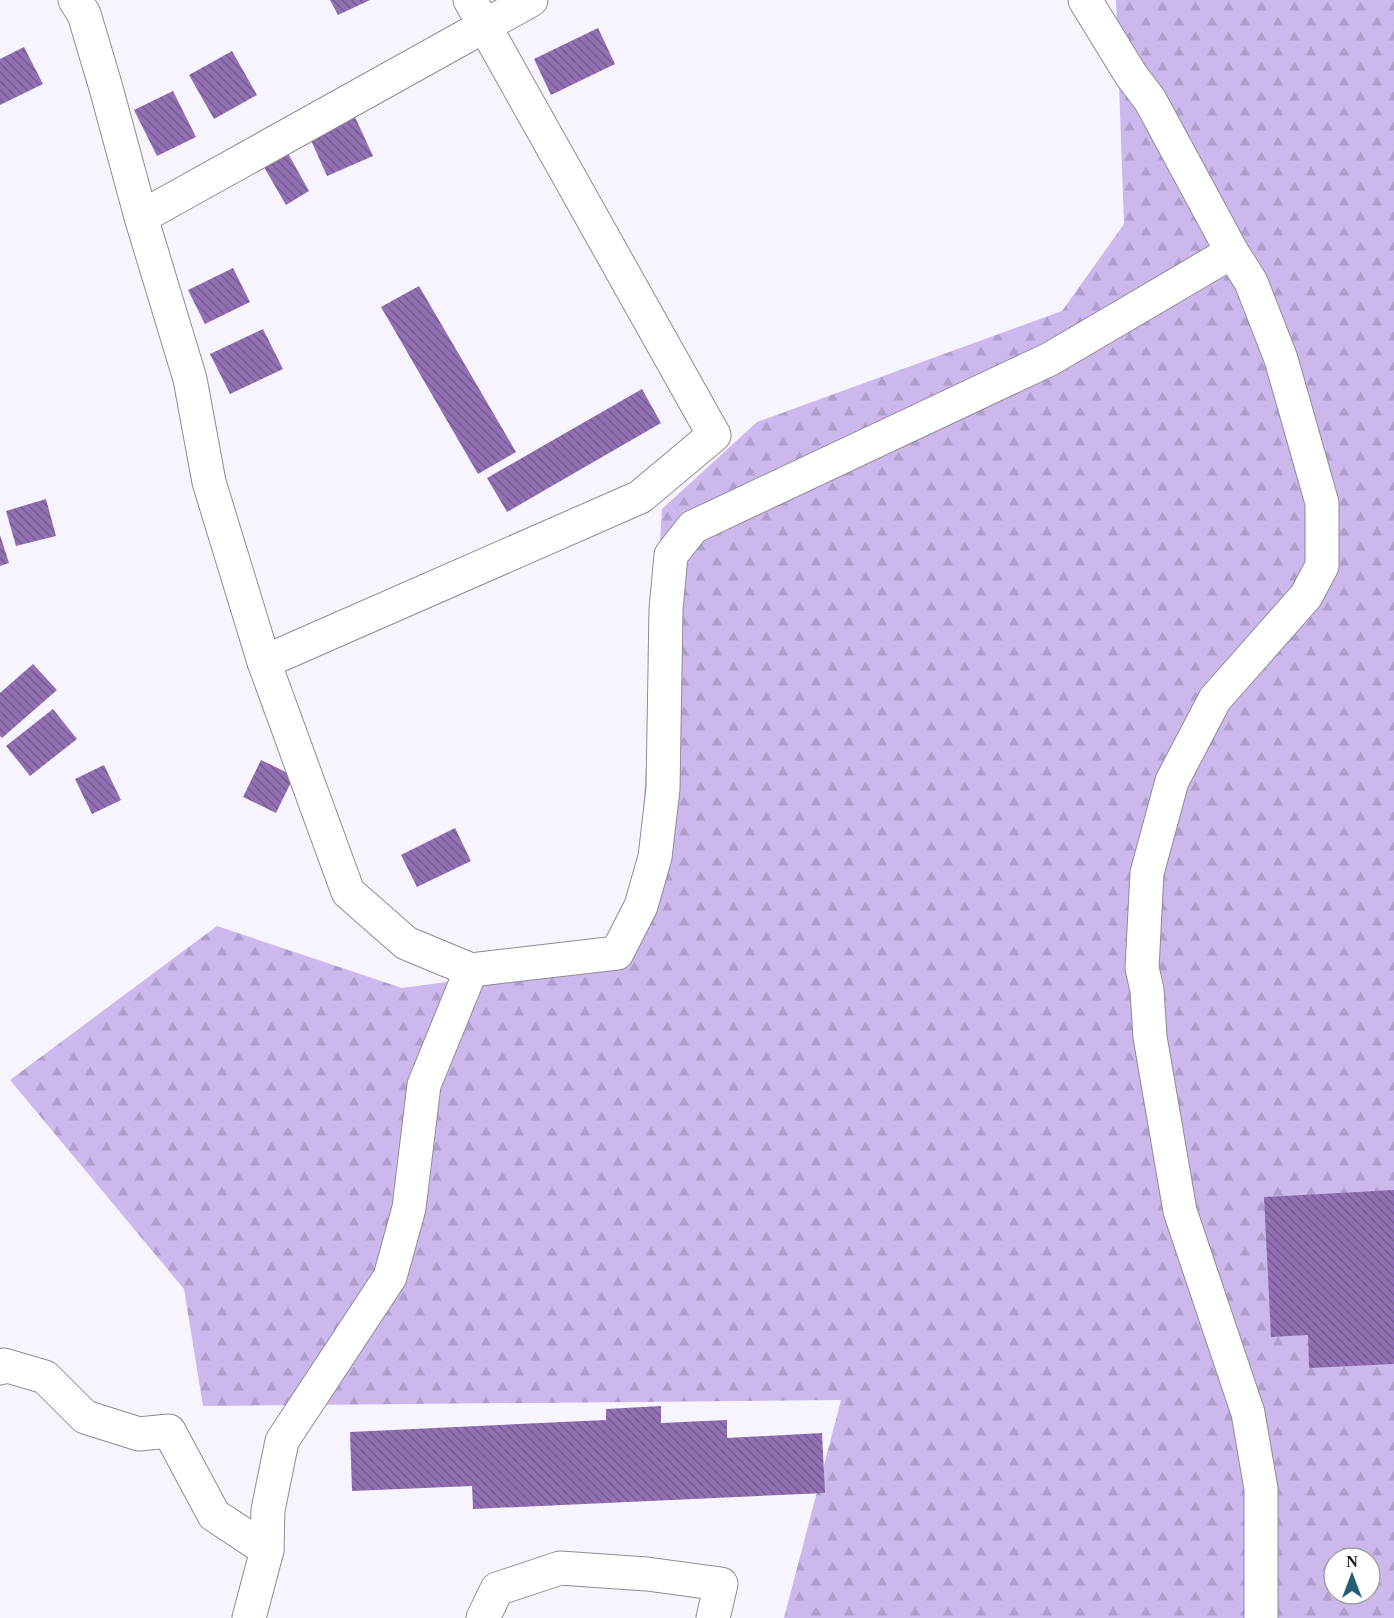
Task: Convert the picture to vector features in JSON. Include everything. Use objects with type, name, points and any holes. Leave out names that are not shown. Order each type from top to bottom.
[{"type":"street","points":[[75,0],[84,14],[141,218],[190,379],[209,482],[264,662],[348,892],[406,943],[471,970],[617,952],[641,906],[655,857],[663,789],[666,609],[671,555],[693,527],[1050,359],[1232,252]]},
{"type":"street","points":[[141,218],[477,13],[531,0]]},
{"type":"street","points":[[1085,0],[1131,75],[1150,100],[1232,252],[1251,282],[1281,359],[1322,503],[1322,566],[1306,596],[1215,699],[1172,781],[1147,873],[1142,968],[1147,990],[1150,1037],[1180,1211],[1248,1413],[1261,1489],[1261,1618]]},
{"type":"street","points":[[264,662],[640,497],[714,435],[477,13]]},
{"type":"street","points":[[249,1618],[267,1550],[268,1510],[282,1441],[390,1277],[409,1208],[424,1084],[471,970]]},
{"type":"street","points":[[0,1368],[4,1365],[45,1377],[85,1417],[139,1434],[169,1431],[214,1515],[267,1550]]},
{"type":"street","points":[[483,1618],[497,1589],[560,1568],[648,1574],[721,1584],[713,1618]]},
{"type":"green space","points":[[1116,0],[1394,0],[1394,1618],[784,1618],[841,1400],[203,1406],[184,1289],[10,1080],[217,926],[402,988],[634,957],[662,509],[757,422],[1062,311],[1124,224]]},
{"type":"building","points":[[330,0],[370,0],[338,15]]},
{"type":"building","points":[[598,28],[615,64],[551,95],[534,59]]},
{"type":"building","points":[[24,47],[43,84],[0,105],[0,59]]},
{"type":"building","points":[[232,51],[257,95],[214,119],[189,75]]},
{"type":"building","points":[[173,91],[196,137],[157,156],[134,110]]},
{"type":"building","points":[[355,117],[373,156],[327,176],[310,138]]},
{"type":"building","points":[[285,148],[309,191],[286,205],[261,162]]},
{"type":"building","points":[[233,268],[250,302],[205,324],[188,290]]},
{"type":"building","points":[[419,286],[516,452],[478,474],[381,307]]},
{"type":"building","points":[[263,329],[283,369],[230,394],[210,354]]},
{"type":"building","points":[[642,389],[661,423],[507,512],[487,478]]},
{"type":"building","points":[[46,499],[56,536],[16,546],[6,511]]},
{"type":"building","points":[[0,535],[9,563],[0,566]]},
{"type":"building","points":[[33,664],[57,690],[2,738],[0,736],[0,693]]},
{"type":"building","points":[[53,709],[77,739],[30,776],[6,746]]},
{"type":"building","points":[[261,760],[294,776],[276,813],[243,797]]},
{"type":"building","points":[[104,765],[121,800],[92,814],[75,779]]},
{"type":"building","points":[[455,828],[471,861],[417,887],[401,855]]},
{"type":"building","points":[[1394,1190],[1394,1364],[1309,1368],[1308,1335],[1271,1337],[1264,1197]]},
{"type":"building","points":[[661,1406],[661,1423],[727,1420],[727,1438],[822,1433],[825,1493],[473,1509],[472,1486],[352,1491],[350,1432],[606,1420],[606,1409]]}]
